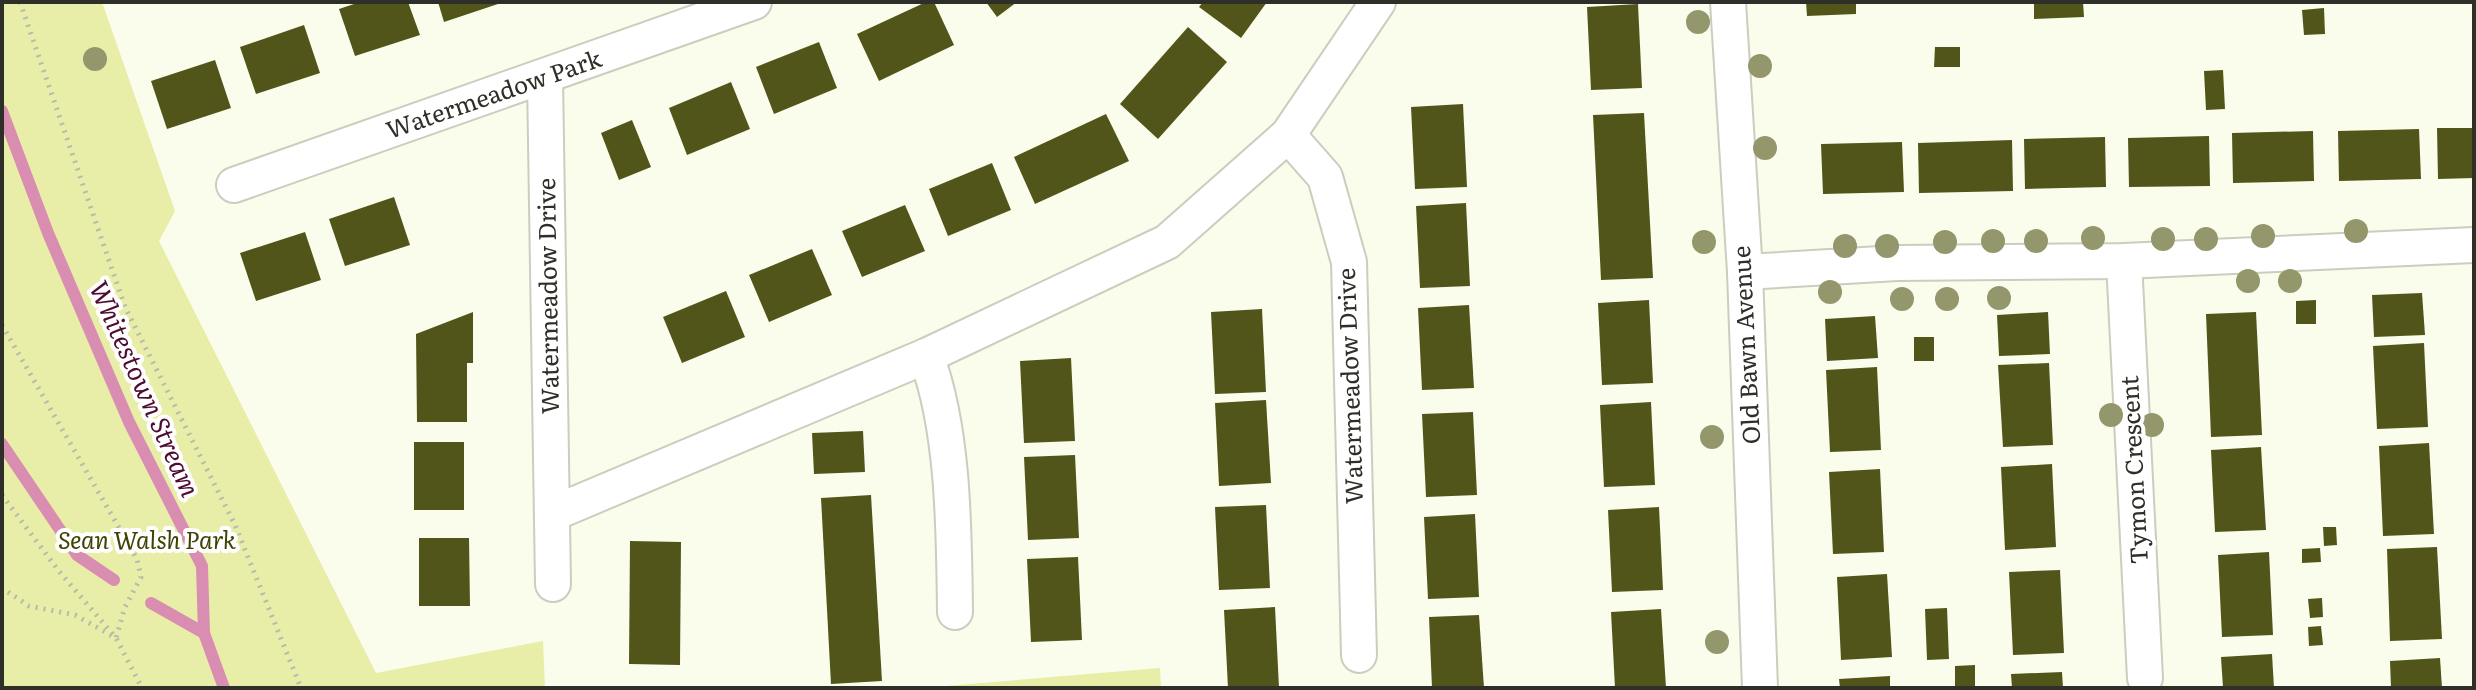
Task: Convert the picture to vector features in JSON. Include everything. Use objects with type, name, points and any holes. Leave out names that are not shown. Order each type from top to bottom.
[{"type":"street","name":"Watermeadow Park","points":[[234,185],[754,2]]},
{"type":"street","points":[[554,513],[926,356],[1167,242],[1288,135],[1378,2]]},
{"type":"street","name":"Old Bawn Avenue","points":[[1728,2],[1745,272],[1760,688]]},
{"type":"street","name":"Watermeadow Drive","points":[[545,78],[553,584]]},
{"type":"street","name":"Watermeadow Drive","points":[[1288,135],[1325,177],[1349,262],[1359,655]]},
{"type":"street","points":[[1745,272],[1897,263],[2124,261],[2474,245]]},
{"type":"street","name":"Tymon Crescent","points":[[2124,261],[2145,678]]},
{"type":"street","points":[[926,356],[938,387],[945,429],[955,612]]},
{"type":"path","points":[[20,2],[125,307],[235,525],[301,688]]},
{"type":"path","points":[[2,325],[137,559],[141,577],[125,607],[116,638]]},
{"type":"path","points":[[2,495],[58,570],[116,638],[142,688]]},
{"type":"path","points":[[2,588],[29,606],[75,615],[116,638]]},
{"type":"green space","name":"Sean Walsh Park","points":[[2,2],[102,2],[175,211],[159,241],[376,673],[543,641],[545,688],[2,688]]},
{"type":"green space","points":[[1160,668],[1161,688],[921,688]]},
{"type":"building","points":[[360,2],[408,2],[420,35],[355,56],[339,9]]},
{"type":"building","points":[[438,2],[501,2],[501,3],[444,22]]},
{"type":"building","points":[[926,2],[934,2],[954,45],[879,81],[857,34]]},
{"type":"building","points":[[986,2],[1017,2],[997,17]]},
{"type":"building","points":[[1203,2],[1267,2],[1241,38],[1199,7]]},
{"type":"building","points":[[1806,2],[1856,2],[1856,14],[1807,16]]},
{"type":"building","points":[[2034,2],[2083,2],[2084,17],[2034,19]]},
{"type":"building","points":[[1638,4],[1642,88],[1591,90],[1587,7]]},
{"type":"building","points":[[2324,8],[2325,34],[2304,35],[2302,10]]},
{"type":"building","points":[[304,25],[320,73],[256,94],[240,47]]},
{"type":"building","points":[[1188,27],[1227,62],[1158,139],[1120,104]]},
{"type":"building","points":[[819,42],[837,88],[774,114],[756,67]]},
{"type":"building","points":[[1935,47],[1960,47],[1960,67],[1934,67]]},
{"type":"building","points":[[215,60],[231,108],[167,129],[151,81]]},
{"type":"building","points":[[2223,70],[2225,109],[2206,110],[2204,71]]},
{"type":"building","points":[[731,82],[750,129],[687,155],[669,108]]},
{"type":"building","points":[[1463,104],[1467,187],[1415,189],[1411,107]]},
{"type":"building","points":[[1644,113],[1653,278],[1601,280],[1593,115]]},
{"type":"building","points":[[1106,114],[1129,161],[1035,204],[1014,157]]},
{"type":"building","points":[[632,120],[651,167],[619,180],[601,133]]},
{"type":"building","points":[[2437,128],[2474,128],[2474,178],[2438,179]]},
{"type":"building","points":[[2419,129],[2421,179],[2339,181],[2338,131]]},
{"type":"building","points":[[2313,131],[2314,181],[2233,183],[2232,133]]},
{"type":"building","points":[[2209,136],[2210,186],[2129,187],[2128,138]]},
{"type":"building","points":[[2105,137],[2106,187],[2025,189],[2024,139]]},
{"type":"building","points":[[2012,140],[2013,191],[1919,193],[1918,143]]},
{"type":"building","points":[[1902,142],[1904,192],[1823,194],[1821,144]]},
{"type":"building","points":[[992,163],[1011,210],[948,236],[929,189]]},
{"type":"building","points":[[394,197],[410,245],[345,266],[329,219]]},
{"type":"building","points":[[1466,203],[1470,286],[1420,288],[1416,206]]},
{"type":"building","points":[[905,205],[925,251],[862,277],[842,231]]},
{"type":"building","points":[[305,232],[321,280],[256,301],[240,253]]},
{"type":"building","points":[[812,249],[832,295],[769,322],[749,275]]},
{"type":"building","points":[[726,291],[745,337],[682,363],[663,317]]},
{"type":"building","points":[[2422,293],[2425,335],[2374,337],[2372,295]]},
{"type":"building","points":[[1649,300],[1653,383],[1602,385],[1598,303]]},
{"type":"building","points":[[2316,300],[2316,324],[2296,324],[2296,301]]},
{"type":"building","points":[[1469,305],[1474,388],[1422,390],[1418,308]]},
{"type":"building","points":[[1262,309],[1266,392],[1215,394],[1211,312]]},
{"type":"building","points":[[473,312],[473,363],[467,363],[467,422],[417,422],[416,334]]},
{"type":"building","points":[[2048,312],[2050,354],[1999,356],[1997,315]]},
{"type":"building","points":[[2256,312],[2262,435],[2211,437],[2206,314]]},
{"type":"building","points":[[1875,316],[1878,358],[1827,361],[1825,319]]},
{"type":"building","points":[[1914,337],[1934,337],[1934,361],[1914,361]]},
{"type":"building","points":[[2424,343],[2428,427],[2377,429],[2373,346]]},
{"type":"building","points":[[1071,358],[1075,441],[1024,443],[1020,361]]},
{"type":"building","points":[[2049,363],[2053,445],[2003,447],[1998,365]]},
{"type":"building","points":[[1877,367],[1881,450],[1830,452],[1826,370]]},
{"type":"building","points":[[1266,400],[1271,483],[1219,486],[1215,403]]},
{"type":"building","points":[[1651,402],[1655,485],[1604,487],[1600,405]]},
{"type":"building","points":[[1473,412],[1477,495],[1426,497],[1422,414]]},
{"type":"building","points":[[863,431],[865,472],[814,474],[812,433]]},
{"type":"building","points":[[414,442],[464,442],[464,510],[414,510]]},
{"type":"building","points":[[2429,443],[2434,534],[2383,536],[2379,446]]},
{"type":"building","points":[[2261,447],[2266,530],[2215,532],[2211,450]]},
{"type":"building","points":[[1075,455],[1079,538],[1028,540],[1024,457]]},
{"type":"building","points":[[2052,464],[2056,547],[2005,550],[2001,467]]},
{"type":"building","points":[[1880,469],[1884,552],[1833,554],[1829,472]]},
{"type":"building","points":[[871,495],[882,681],[831,684],[821,498]]},
{"type":"building","points":[[1266,505],[1270,588],[1219,590],[1215,507]]},
{"type":"building","points":[[1659,507],[1663,590],[1612,592],[1608,510]]},
{"type":"building","points":[[1475,514],[1479,597],[1428,599],[1424,517]]},
{"type":"building","points":[[2323,527],[2336,527],[2337,545],[2324,546]]},
{"type":"building","points":[[419,538],[469,538],[470,606],[419,606]]},
{"type":"building","points":[[630,541],[681,542],[680,665],[629,664]]},
{"type":"building","points":[[2437,547],[2442,639],[2390,641],[2387,549]]},
{"type":"building","points":[[2320,548],[2321,562],[2302,563],[2302,549]]},
{"type":"building","points":[[2269,552],[2273,635],[2222,637],[2218,555]]},
{"type":"building","points":[[1078,557],[1082,640],[1031,642],[1027,559]]},
{"type":"building","points":[[2060,570],[2064,653],[2013,655],[2009,572]]},
{"type":"building","points":[[1887,574],[1892,657],[1841,660],[1837,577]]},
{"type":"building","points":[[2322,598],[2323,617],[2310,618],[2308,599]]},
{"type":"building","points":[[1275,607],[1279,688],[1228,688],[1224,610]]},
{"type":"building","points":[[1947,608],[1949,659],[1927,660],[1925,609]]},
{"type":"building","points":[[1661,609],[1666,688],[1615,688],[1611,612]]},
{"type":"building","points":[[1479,615],[1484,688],[1432,688],[1429,617]]},
{"type":"building","points":[[2321,626],[2323,645],[2309,646],[2308,627]]},
{"type":"building","points":[[2272,654],[2274,688],[2223,688],[2221,657]]},
{"type":"building","points":[[2440,658],[2442,688],[2391,688],[2390,661]]},
{"type":"building","points":[[1975,665],[1975,688],[1955,688],[1955,666]]},
{"type":"building","points":[[2062,672],[2063,688],[2012,688],[2011,674]]},
{"type":"building","points":[[1890,676],[1890,688],[1840,688],[1839,679]]},
{"type":"waterway","name":"Whitestown Stream","points":[[2,111],[48,233],[129,422],[202,566],[204,633],[224,688]]},
{"type":"waterway","points":[[2,444],[77,555],[114,580]]},
{"type":"waterway","points":[[151,603],[204,633]]}]
